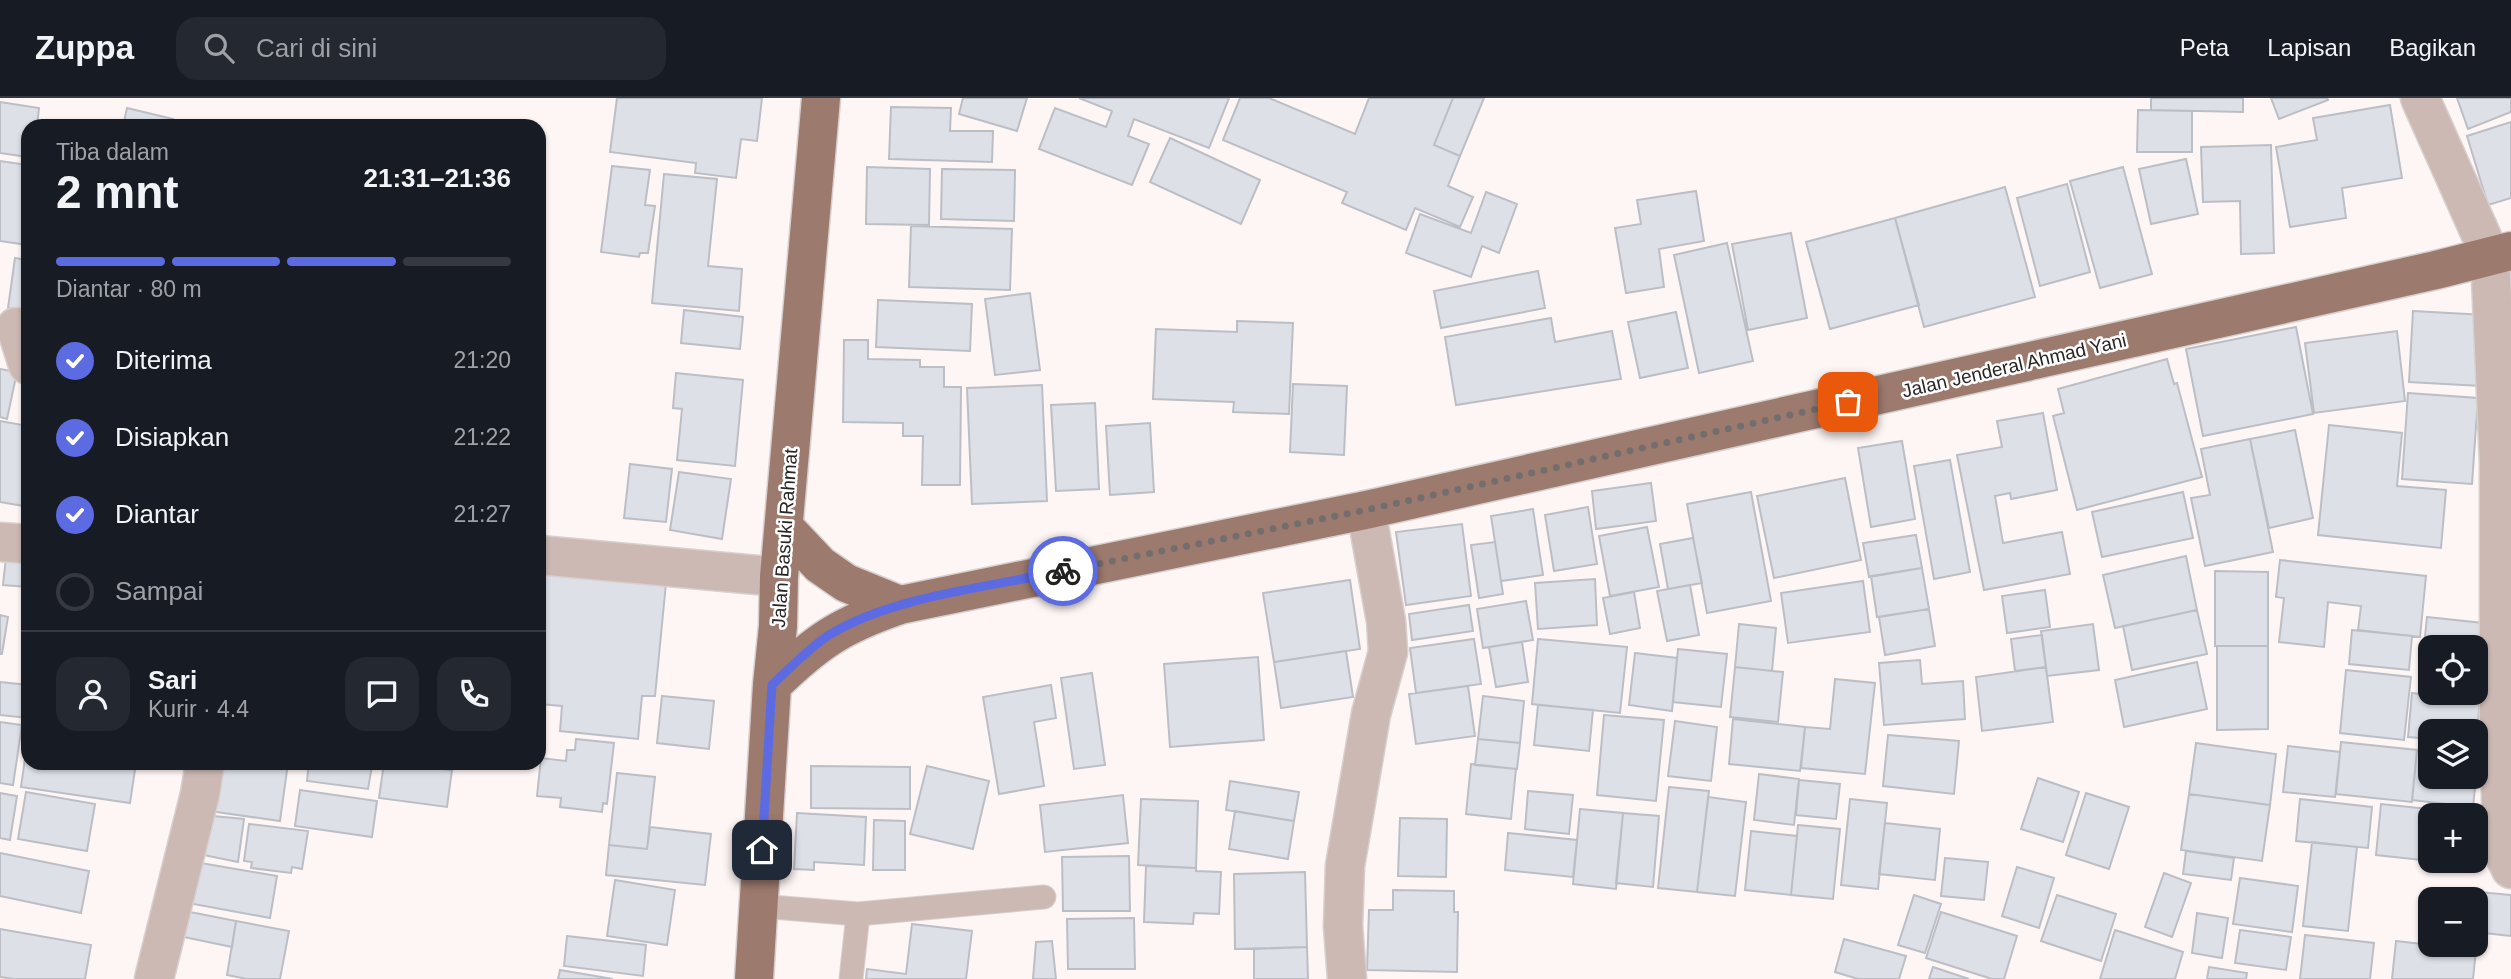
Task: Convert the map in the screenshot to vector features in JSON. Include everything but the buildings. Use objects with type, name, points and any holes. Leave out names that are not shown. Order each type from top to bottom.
[{"type":"highway","name":"Jalan Basuki Rahmat","points":[[754,979],[779,577],[821,98]]},
{"type":"highway","name":"Jalan Jenderal Ahmad Yani","points":[[772,685],[828,636],[861,618],[900,604],[1366,510],[2423,273],[2501,253]]},
{"type":"highway","points":[[784,527],[821,565],[846,583],[900,604]]},
{"type":"street","points":[[2420,98],[2501,253],[2505,463],[2498,721],[2502,834],[2511,869]]},
{"type":"street","points":[[16,327],[21,343]]},
{"type":"street","points":[[1347,979],[1343,926],[1345,866],[1371,714],[1388,652],[1386,621],[1366,510]]},
{"type":"street","points":[[0,542],[21,544]]},
{"type":"street","points":[[546,556],[779,577]]},
{"type":"street","points":[[155,979],[204,770]]},
{"type":"lane","points":[[758,906],[858,914],[1044,897]]},
{"type":"lane","points":[[850,979],[858,914]]},
{"type":"way so far","points":[[1063,571],[1366,510],[1848,402]]},
{"type":"route","points":[[762,850],[772,685],[799,659],[828,636],[861,618],[900,604],[1063,571]]}]
